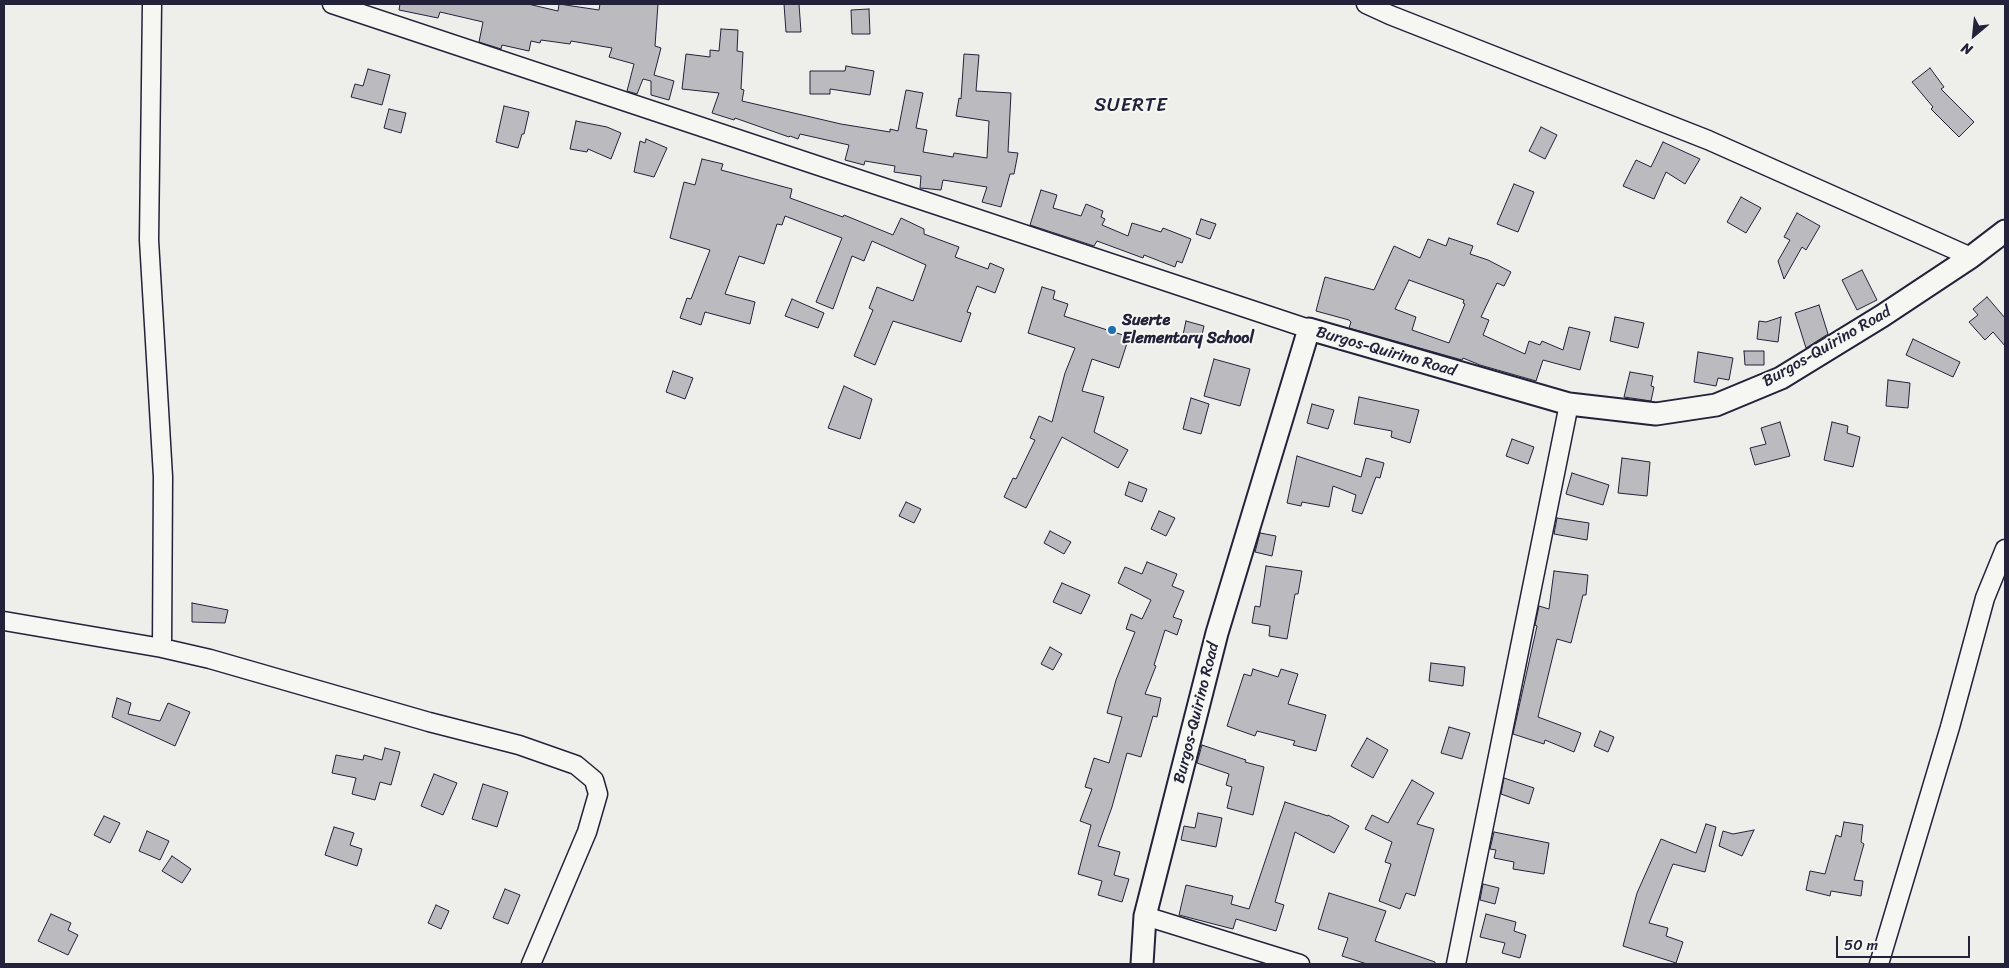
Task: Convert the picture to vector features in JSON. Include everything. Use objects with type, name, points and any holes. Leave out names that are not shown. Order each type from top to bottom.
[{"type":"street","points":[[152,4],[149,240],[163,477],[162,648]]},
{"type":"street","points":[[332,4],[1309,329]]},
{"type":"street","points":[[1366,4],[1708,140],[1971,257]]},
{"type":"street","name":"Burgos-Quirino Road","points":[[1142,964],[1145,916],[1217,633],[1309,329],[1569,404],[1656,414],[1716,405],[1781,378],[1882,316],[1971,257],[2005,231]]},
{"type":"street","points":[[1456,964],[1569,404]]},
{"type":"street","points":[[1879,964],[1950,727],[1985,598],[2005,549]]},
{"type":"street","points":[[4,621],[162,648],[210,659],[428,722],[519,745],[576,765],[594,780],[598,794],[587,832],[531,964]]},
{"type":"street","points":[[1145,916],[1300,964]]},
{"type":"building","points":[[400,4],[528,4],[558,11],[559,4],[599,10],[600,4],[658,4],[655,46],[661,48],[654,75],[674,81],[669,100],[651,95],[651,81],[643,79],[637,94],[627,91],[634,64],[609,57],[612,48],[571,41],[570,44],[541,40],[540,43],[531,41],[529,51],[502,45],[501,49],[479,42],[483,22],[440,12],[438,18],[399,10]]},
{"type":"building","points":[[784,4],[799,4],[801,32],[786,32]]},
{"type":"building","points":[[869,9],[870,34],[852,34],[851,10]]},
{"type":"building","points":[[721,29],[738,30],[737,51],[743,52],[741,89],[744,90],[742,101],[841,124],[890,132],[890,129],[898,131],[906,90],[923,93],[916,128],[927,130],[923,152],[953,157],[954,153],[987,158],[989,121],[956,116],[959,98],[961,99],[964,54],[979,55],[976,91],[1011,93],[1008,152],[1018,153],[1014,174],[1010,174],[1001,207],[982,202],[987,187],[943,180],[941,190],[920,188],[921,176],[894,172],[895,166],[865,161],[864,165],[845,160],[849,145],[800,134],[798,139],[789,137],[735,118],[734,120],[712,113],[719,93],[682,89],[686,54],[710,57],[710,50],[719,51]]},
{"type":"building","points":[[846,66],[874,71],[870,95],[830,89],[830,94],[810,94],[810,71],[845,71]]},
{"type":"building","points":[[1930,68],[1944,87],[1941,89],[1974,122],[1959,137],[1931,109],[1933,107],[1912,82]]},
{"type":"building","points":[[368,69],[390,75],[382,105],[351,97],[355,84],[363,86]]},
{"type":"building","points":[[504,106],[529,112],[524,134],[522,134],[518,148],[496,142]]},
{"type":"building","points":[[389,109],[406,113],[401,133],[384,128]]},
{"type":"building","points":[[576,121],[607,127],[621,133],[611,159],[588,149],[587,152],[570,149]]},
{"type":"building","points":[[1541,127],[1557,135],[1545,159],[1529,151]]},
{"type":"building","points":[[646,139],[667,148],[654,177],[634,172],[640,141],[645,143]]},
{"type":"building","points":[[1663,142],[1700,159],[1685,184],[1666,172],[1654,199],[1623,186],[1636,160],[1651,167]]},
{"type":"building","points":[[702,159],[723,164],[721,170],[792,189],[790,198],[843,217],[844,215],[893,235],[901,218],[924,229],[924,234],[959,247],[955,257],[988,269],[990,263],[1004,269],[995,293],[977,286],[967,312],[971,313],[961,342],[893,321],[875,365],[854,356],[873,310],[869,308],[877,287],[913,301],[926,265],[872,241],[864,261],[852,256],[833,309],[816,302],[842,238],[785,216],[782,225],[777,224],[764,264],[739,256],[725,294],[755,302],[750,324],[705,312],[701,325],[680,318],[687,298],[691,299],[710,250],[670,238],[684,182],[695,185]]},
{"type":"building","points":[[1514,184],[1534,192],[1518,232],[1497,224]]},
{"type":"building","points":[[1041,190],[1057,195],[1053,208],[1081,216],[1086,204],[1103,211],[1101,217],[1105,219],[1102,225],[1128,236],[1132,223],[1161,232],[1163,228],[1191,239],[1182,263],[1177,261],[1175,267],[1144,255],[1143,258],[1097,241],[1094,246],[1030,225]]},
{"type":"building","points":[[1741,197],[1761,208],[1746,233],[1727,222]]},
{"type":"building","points":[[1797,213],[1820,226],[1806,250],[1802,247],[1784,279],[1778,261],[1790,240],[1784,237]]},
{"type":"building","points":[[1201,219],[1216,224],[1210,239],[1196,234]]},
{"type":"building","points":[[1449,238],[1473,246],[1470,254],[1488,260],[1511,272],[1504,286],[1497,283],[1481,317],[1489,320],[1483,335],[1525,354],[1529,341],[1540,345],[1542,341],[1563,350],[1569,327],[1590,332],[1580,370],[1543,360],[1536,381],[1480,365],[1463,358],[1462,360],[1349,328],[1351,322],[1349,320],[1316,311],[1325,277],[1374,290],[1394,246],[1420,258],[1428,239],[1446,246]],"holes":[[[1409,280],[1464,300],[1463,303],[1465,304],[1449,343],[1412,330],[1416,317],[1395,309]]]},
{"type":"building","points":[[1862,270],[1877,300],[1857,310],[1842,280]]},
{"type":"building","points":[[1042,287],[1055,291],[1053,299],[1068,304],[1064,316],[1129,337],[1119,368],[1092,359],[1082,391],[1104,397],[1094,432],[1128,450],[1118,468],[1062,437],[1026,508],[1004,497],[1013,478],[1016,479],[1035,440],[1030,438],[1039,416],[1052,422],[1065,373],[1075,348],[1028,333]]},
{"type":"building","points":[[1987,297],[2005,318],[2005,346],[1993,332],[1985,340],[1969,322],[1978,315],[1973,309]]},
{"type":"building","points":[[792,299],[824,313],[818,328],[785,316]]},
{"type":"building","points":[[1819,305],[1828,334],[1806,348],[1795,313]]},
{"type":"building","points":[[1615,317],[1644,323],[1638,348],[1610,341]]},
{"type":"building","points":[[1781,317],[1778,342],[1757,339],[1759,321],[1766,322]]},
{"type":"building","points":[[1186,321],[1204,326],[1201,339],[1183,335]]},
{"type":"building","points":[[1913,339],[1960,362],[1953,377],[1906,355]]},
{"type":"building","points":[[1744,351],[1764,351],[1764,365],[1745,365]]},
{"type":"building","points":[[1698,352],[1733,358],[1729,380],[1718,378],[1716,386],[1694,382]]},
{"type":"building","points":[[1214,359],[1250,369],[1240,406],[1204,396]]},
{"type":"building","points":[[673,371],[693,378],[685,399],[666,392]]},
{"type":"building","points":[[1630,372],[1653,376],[1651,386],[1654,387],[1651,401],[1624,397]]},
{"type":"building","points":[[1888,380],[1910,383],[1908,408],[1886,406]]},
{"type":"building","points":[[844,386],[872,399],[860,439],[828,428]]},
{"type":"building","points":[[1359,397],[1419,410],[1410,443],[1391,437],[1392,431],[1354,424]]},
{"type":"building","points":[[1191,398],[1209,404],[1201,434],[1183,429]]},
{"type":"building","points":[[1312,404],[1334,410],[1328,429],[1307,423]]},
{"type":"building","points":[[1780,422],[1790,456],[1755,465],[1750,448],[1766,444],[1761,428]]},
{"type":"building","points":[[1832,422],[1848,426],[1847,433],[1860,437],[1853,467],[1824,460]]},
{"type":"building","points":[[1512,439],[1534,447],[1528,464],[1506,456]]},
{"type":"building","points":[[1297,456],[1361,477],[1366,458],[1384,463],[1380,478],[1376,477],[1362,514],[1352,511],[1356,495],[1333,486],[1329,507],[1302,502],[1301,506],[1287,503]]},
{"type":"building","points":[[1622,458],[1650,462],[1647,496],[1618,493]]},
{"type":"building","points":[[1572,473],[1609,485],[1603,505],[1566,494]]},
{"type":"building","points":[[1129,482],[1147,489],[1142,502],[1125,495]]},
{"type":"building","points":[[906,502],[921,509],[914,523],[899,516]]},
{"type":"building","points":[[1159,511],[1175,518],[1166,536],[1151,529]]},
{"type":"building","points":[[1557,518],[1589,523],[1587,540],[1554,534]]},
{"type":"building","points":[[1050,531],[1071,542],[1064,554],[1044,543]]},
{"type":"building","points":[[1260,533],[1276,536],[1272,556],[1255,552]]},
{"type":"building","points":[[1147,562],[1177,574],[1172,586],[1184,591],[1173,617],[1182,620],[1177,635],[1165,630],[1154,665],[1156,666],[1145,694],[1161,698],[1157,717],[1153,716],[1141,757],[1127,753],[1112,807],[1098,846],[1120,852],[1114,875],[1129,879],[1122,902],[1098,895],[1102,881],[1078,874],[1091,825],[1080,821],[1092,789],[1085,787],[1094,758],[1109,763],[1122,717],[1107,713],[1116,680],[1135,632],[1126,629],[1131,614],[1142,619],[1151,600],[1118,583],[1125,567],[1142,574]]},
{"type":"building","points":[[1266,566],[1302,571],[1298,594],[1295,594],[1287,639],[1269,636],[1270,626],[1252,623],[1255,606],[1260,607]]},
{"type":"building","points":[[1554,571],[1588,575],[1586,595],[1583,595],[1571,643],[1557,639],[1538,717],[1581,733],[1574,752],[1545,740],[1544,744],[1513,734],[1537,626],[1535,625],[1539,606],[1549,609]]},
{"type":"building","points":[[1062,583],[1090,595],[1081,614],[1053,602]]},
{"type":"building","points":[[192,603],[228,610],[225,623],[192,622]]},
{"type":"building","points":[[1050,647],[1062,654],[1053,670],[1041,664]]},
{"type":"building","points":[[1431,663],[1465,667],[1463,686],[1429,681]]},
{"type":"building","points":[[1253,669],[1278,677],[1281,669],[1298,674],[1288,704],[1326,715],[1316,751],[1293,745],[1295,741],[1257,731],[1255,736],[1227,726],[1244,674],[1251,676]]},
{"type":"building","points":[[117,698],[131,703],[128,714],[160,721],[168,703],[190,712],[175,746],[112,717]]},
{"type":"building","points":[[1449,727],[1470,733],[1462,759],[1441,753]]},
{"type":"building","points":[[1600,731],[1614,737],[1608,752],[1594,746]]},
{"type":"building","points":[[1367,738],[1388,750],[1373,778],[1351,766]]},
{"type":"building","points":[[1202,745],[1246,760],[1245,762],[1264,767],[1253,815],[1227,808],[1232,787],[1226,785],[1229,774],[1197,763]]},
{"type":"building","points":[[385,748],[400,752],[391,785],[380,782],[375,800],[352,794],[356,778],[332,773],[336,755],[363,760],[364,755],[382,760]]},
{"type":"building","points":[[434,774],[457,783],[443,815],[421,806]]},
{"type":"building","points":[[1504,778],[1534,788],[1529,804],[1501,794]]},
{"type":"building","points":[[1412,780],[1434,793],[1417,824],[1434,829],[1415,896],[1406,893],[1400,909],[1379,901],[1391,864],[1385,862],[1392,842],[1365,829],[1372,815],[1388,823]]},
{"type":"building","points":[[483,784],[508,792],[497,827],[472,819]]},
{"type":"building","points":[[1285,802],[1328,815],[1349,826],[1334,853],[1295,832],[1275,902],[1284,905],[1276,931],[1236,919],[1233,929],[1179,915],[1186,885],[1233,896],[1231,904],[1249,909]]},
{"type":"building","points":[[1198,813],[1222,818],[1216,847],[1181,840],[1184,826],[1195,828]]},
{"type":"building","points":[[104,816],[120,823],[110,843],[94,835]]},
{"type":"building","points":[[1844,822],[1863,825],[1861,842],[1864,844],[1854,880],[1863,881],[1861,896],[1831,891],[1830,896],[1806,890],[1810,871],[1825,874],[1836,835],[1841,837]]},
{"type":"building","points":[[1706,824],[1716,827],[1705,872],[1673,864],[1649,923],[1668,928],[1666,936],[1683,942],[1676,963],[1623,946],[1637,893],[1661,839],[1696,853]]},
{"type":"building","points":[[334,827],[354,833],[350,845],[362,849],[357,866],[325,855]]},
{"type":"building","points":[[1754,830],[1742,856],[1719,846],[1723,831],[1733,834]]},
{"type":"building","points":[[147,831],[169,841],[160,860],[139,851]]},
{"type":"building","points":[[1494,832],[1549,843],[1544,874],[1513,869],[1514,862],[1494,858],[1496,850],[1490,849]]},
{"type":"building","points":[[172,856],[191,869],[182,883],[162,871]]},
{"type":"building","points":[[1483,884],[1499,888],[1495,904],[1480,900]]},
{"type":"building","points":[[505,889],[520,895],[508,924],[493,918]]},
{"type":"building","points":[[1329,893],[1386,911],[1375,941],[1435,962],[1435,964],[1367,964],[1342,956],[1348,938],[1318,929]]},
{"type":"building","points":[[436,905],[449,911],[441,929],[428,923]]},
{"type":"building","points":[[51,914],[71,923],[68,930],[78,935],[68,955],[38,941]]},
{"type":"building","points":[[1486,914],[1516,922],[1514,931],[1526,935],[1520,958],[1502,953],[1505,943],[1480,937]]},
{"type":"place","name":"Suerte Elementary School","points":[[1112,330]]},
{"type":"district","name":"SUERTE","points":[[1131,106]]}]
